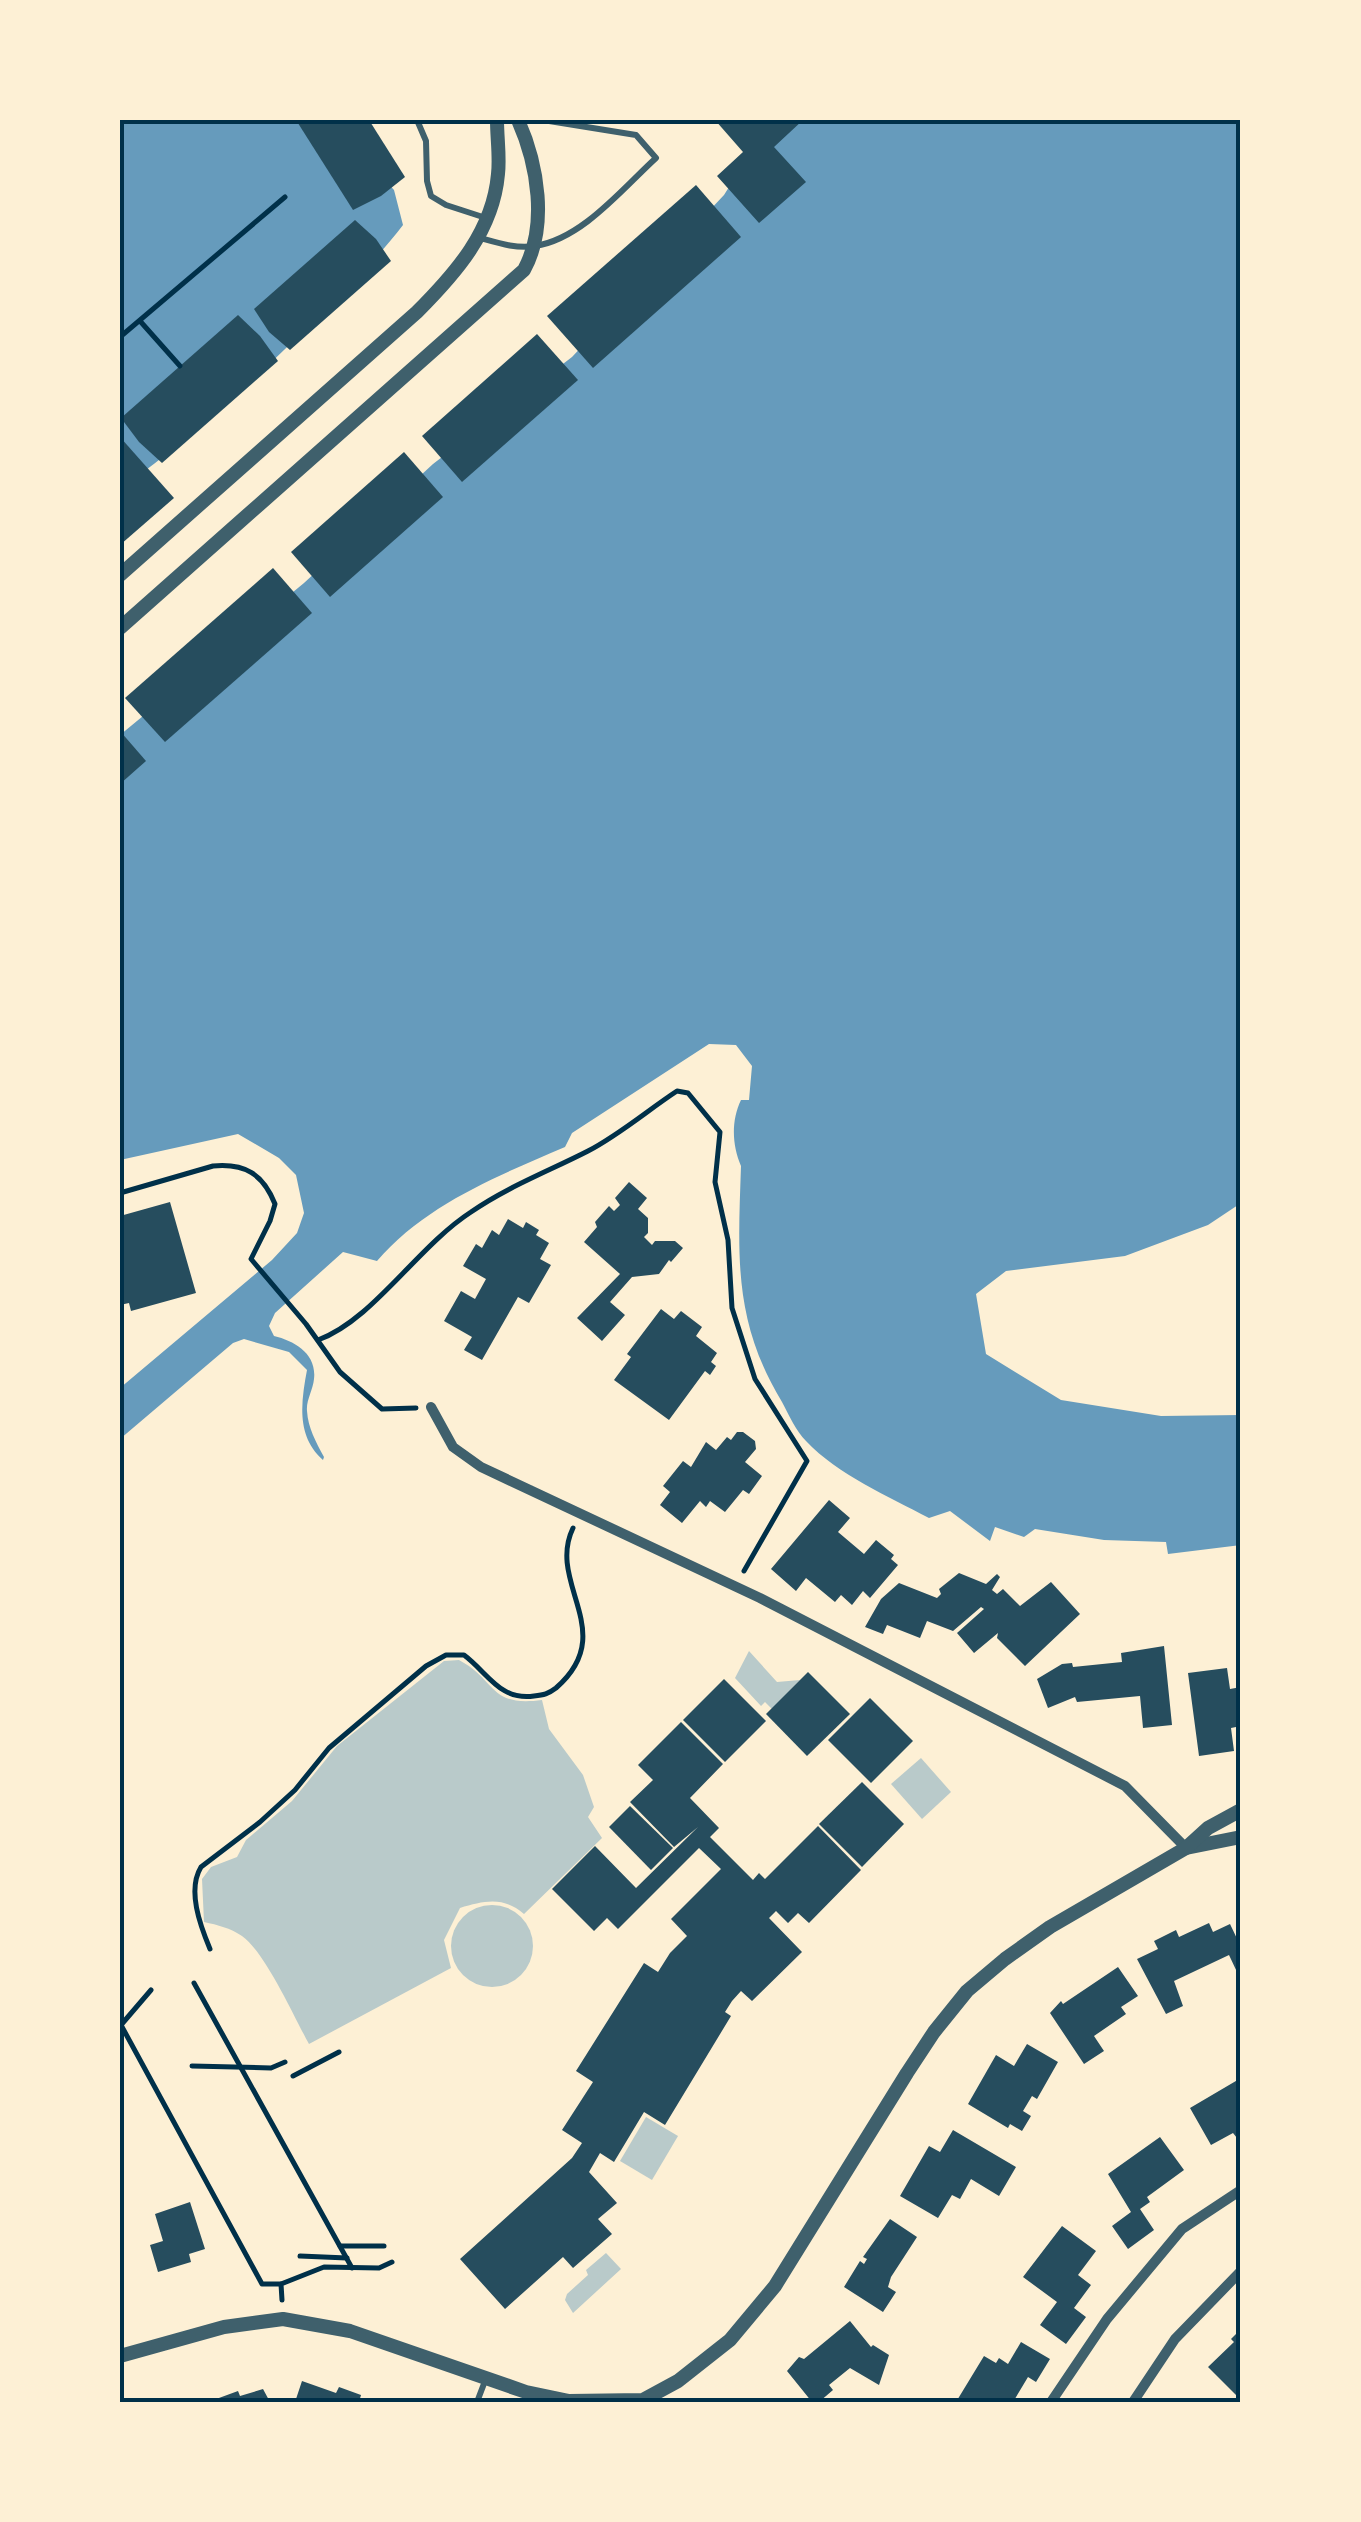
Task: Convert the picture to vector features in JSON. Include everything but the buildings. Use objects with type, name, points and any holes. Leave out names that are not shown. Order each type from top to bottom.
[{"type":"street","points":[[120,575],[418,312],[453,275],[488,219],[499,171],[496,120]]},
{"type":"street","points":[[120,628],[516,280],[535,246],[538,204],[518,120]]},
{"type":"street","points":[[431,1407],[454,1447],[481,1467],[734,1587],[1125,1786],[1186,1848]]},
{"type":"street","points":[[120,2356],[224,2327],[283,2319],[350,2331],[486,2380],[569,2401],[644,2401],[706,2361],[752,2316],[775,2286],[925,2046],[968,1991],[1050,1926],[1186,1848],[1208,1828],[1241,1810]]},
{"type":"street","points":[[1186,1848],[1241,1837]]},
{"type":"street","points":[[1050,2402],[1107,2319],[1182,2229],[1241,2190]]},
{"type":"street","points":[[1132,2402],[1175,2338],[1241,2271]]},
{"type":"lane","points":[[417,120],[426,142],[431,196],[446,206],[488,219]]},
{"type":"lane","points":[[479,238],[535,246],[566,235],[656,158],[636,135],[543,120]]},
{"type":"lane","points":[[477,2402],[486,2380]]},
{"type":"path","points":[[120,338],[285,197]]},
{"type":"path","points":[[140,321],[180,366]]},
{"type":"path","points":[[318,1340],[338,1333],[368,1308],[433,1240],[473,1210],[591,1150],[677,1090],[688,1093],[720,1132],[715,1182],[728,1240],[732,1308],[755,1379],[807,1461],[734,1587]]},
{"type":"path","points":[[120,1193],[213,1166],[228,1164],[251,1170],[269,1190],[274,1204],[270,1221],[253,1250],[251,1259],[256,1266],[306,1324],[340,1372],[382,1409],[431,1407]]},
{"type":"path","points":[[210,1949],[198,1920],[196,1877],[201,1867],[260,1822],[295,1790],[329,1748],[426,1666],[446,1655],[464,1655],[505,1694],[528,1697],[549,1694],[571,1675],[585,1635],[569,1568],[568,1539],[579,1516]]},
{"type":"path","points":[[194,1982],[352,2268]]},
{"type":"path","points":[[151,1990],[121,2025],[262,2284],[281,2284],[324,2268],[380,2268],[392,2262]]},
{"type":"path","points":[[292,2076],[339,2052]]},
{"type":"path","points":[[192,2066],[271,2068],[285,2062]]},
{"type":"path","points":[[340,2246],[384,2246]]},
{"type":"path","points":[[300,2256],[346,2258]]},
{"type":"path","points":[[281,2284],[283,2319]]},
{"type":"shaded area","points":[[749,1651],[777,1682],[800,1680],[772,1709],[765,1702],[761,1706],[735,1678]]},
{"type":"shaded area","points":[[459,1660],[502,1696],[542,1700],[549,1729],[583,1775],[594,1807],[588,1817],[602,1838],[524,1914],[501,1902],[460,1908],[444,1940],[451,1968],[309,2044],[251,1944],[233,1931],[204,1922],[202,1879],[211,1867],[237,1857],[246,1840],[292,1801],[337,1746],[444,1661]]},
{"type":"shaded area","points":[[921,1758],[951,1792],[922,1819],[891,1784]]},
{"type":"shaded area","points":[[484,1905],[500,1905],[526,1923],[533,1946],[530,1962],[521,1975],[500,1987],[484,1987],[458,1969],[451,1954],[451,1938],[469,1912]]},
{"type":"shaded area","points":[[646,2117],[678,2136],[652,2180],[620,2161]]},
{"type":"shaded area","points":[[606,2253],[621,2269],[573,2313],[565,2300],[567,2294]]},
{"type":"water","points":[[120,120],[330,120],[394,190],[403,225],[352,283],[248,384],[120,489]]},
{"type":"water","points":[[753,120],[1241,120],[1241,1203],[1208,1225],[1125,1256],[1006,1271],[976,1294],[986,1354],[1061,1400],[1161,1416],[1241,1415],[1241,1545],[1168,1554],[1166,1542],[1104,1540],[1035,1529],[1024,1537],[995,1527],[990,1541],[950,1511],[929,1518],[881,1493],[848,1475],[806,1441],[754,1344],[742,1287],[741,1166],[734,1133],[741,1100],[749,1100],[752,1066],[736,1045],[709,1044],[572,1133],[565,1147],[440,1208],[396,1241],[377,1261],[343,1252],[275,1313],[269,1326],[274,1336],[297,1345],[312,1362],[314,1379],[308,1417],[323,1460],[304,1429],[302,1406],[307,1370],[289,1352],[244,1339],[233,1343],[120,1439],[120,1388],[272,1260],[297,1233],[304,1213],[296,1175],[279,1158],[238,1134],[120,1160],[120,735],[304,583],[433,464],[572,357],[724,195],[753,149]]}]
